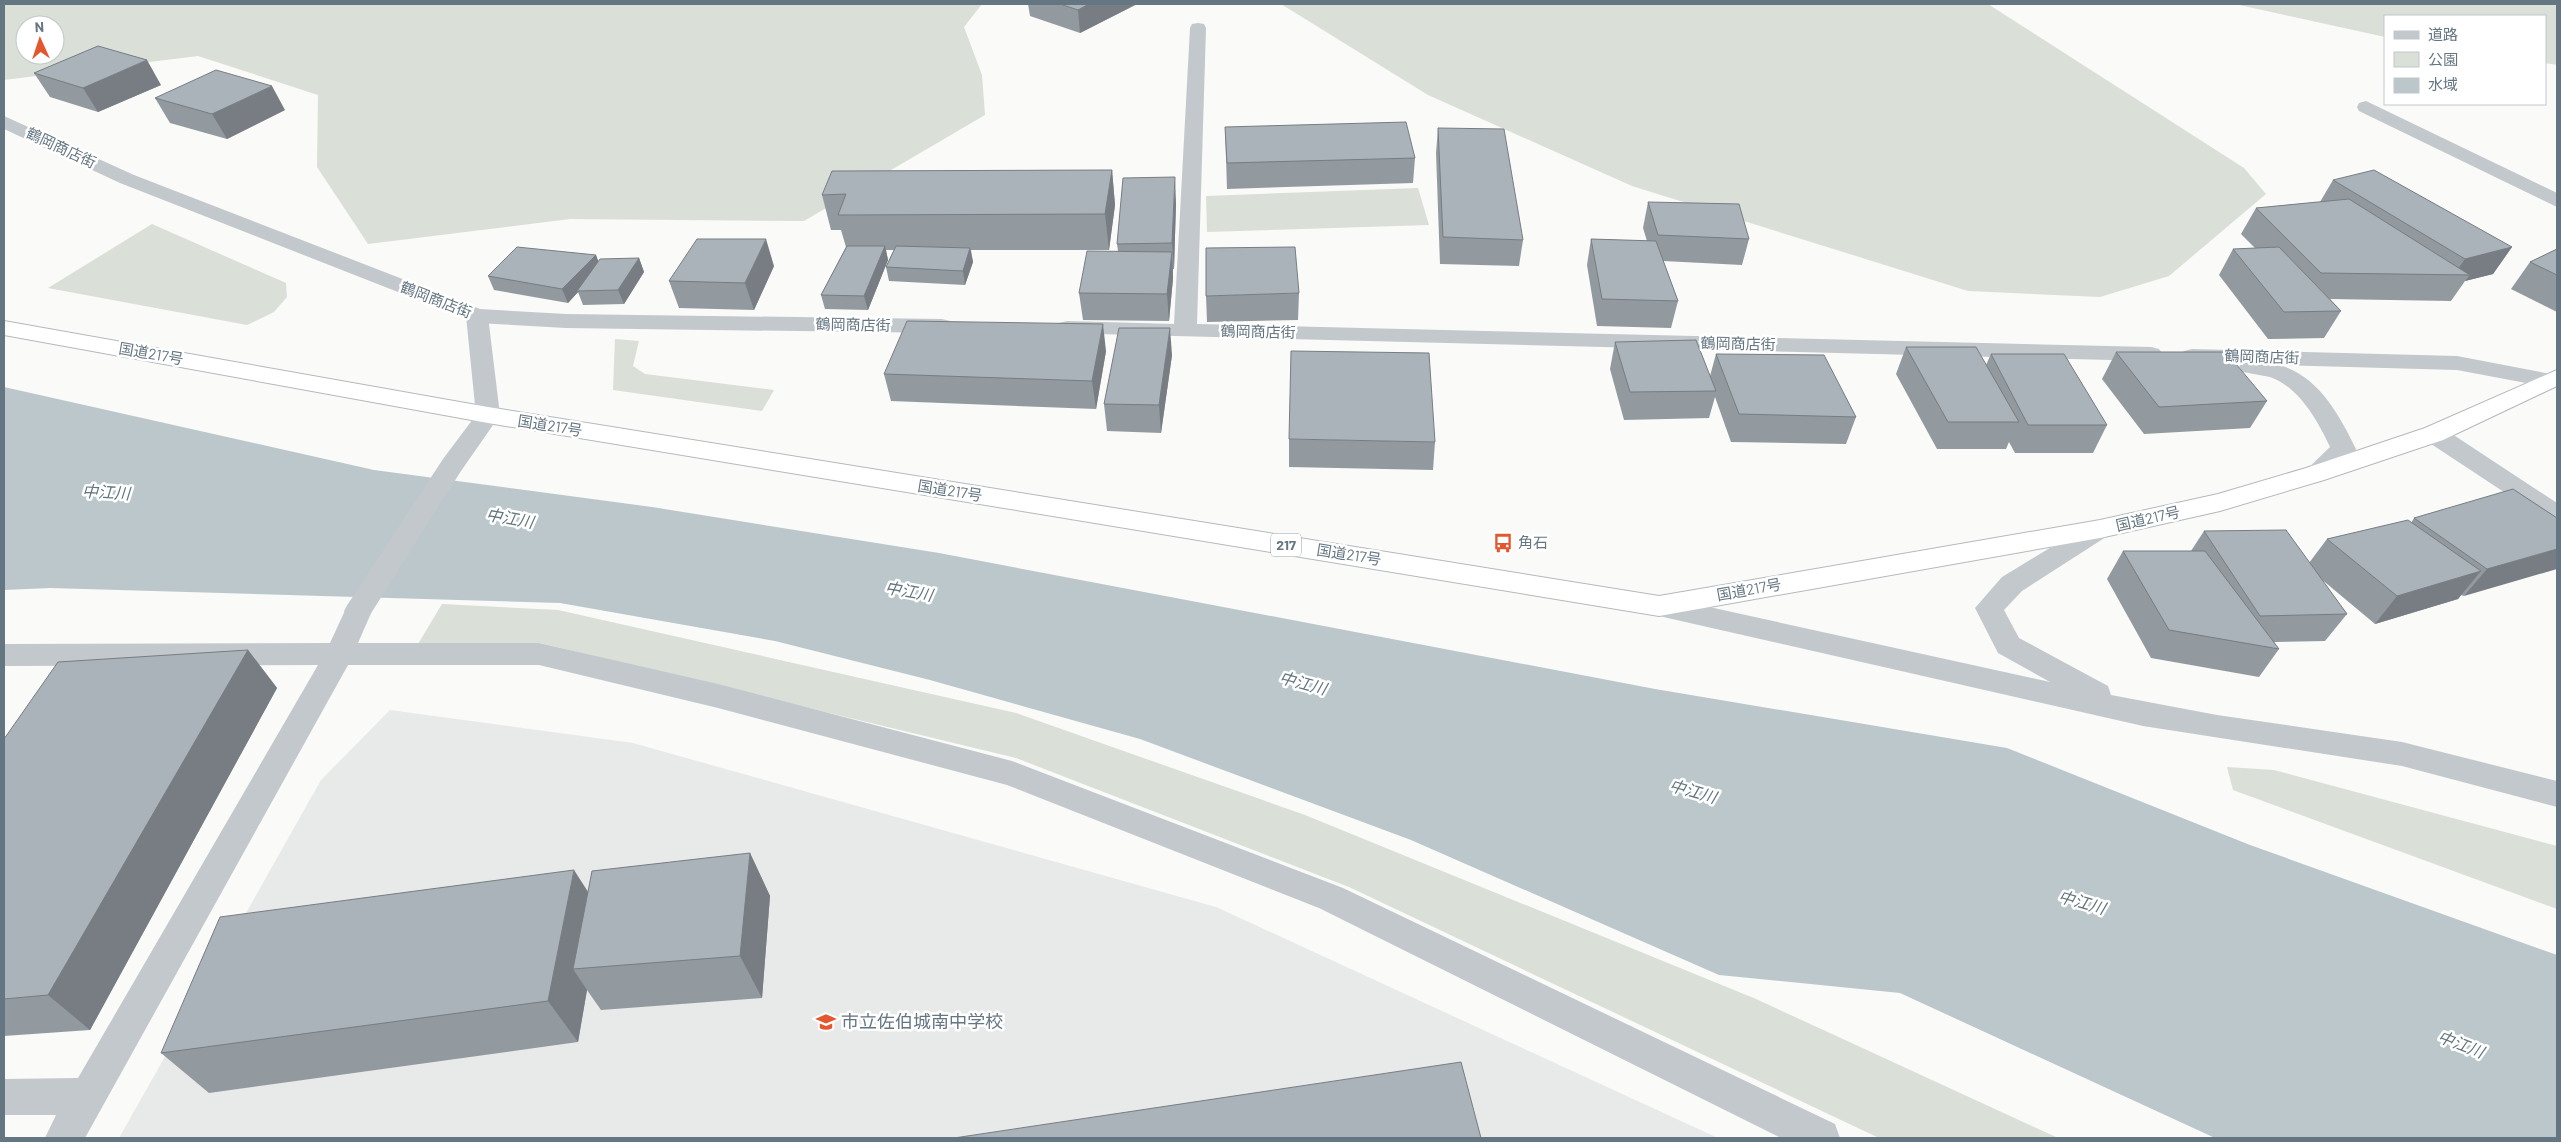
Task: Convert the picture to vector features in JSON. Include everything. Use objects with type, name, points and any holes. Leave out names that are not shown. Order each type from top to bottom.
[{"type":"highway","name":"国道217号","points":[[4,328],[488,415],[1659,606],[2100,530],[2220,502],[2315,474],[2434,434],[2553,378]]},
{"type":"street","points":[[1185,330],[1198,28]]},
{"type":"street","points":[[2366,107],[2557,201]]},
{"type":"street","name":"鶴岡商店街","points":[[4,122],[127,179],[477,316],[566,321],[967,327]]},
{"type":"street","points":[[64,1138],[339,655],[358,611],[452,465],[488,415],[477,316]]},
{"type":"street","name":"鶴岡商店街","points":[[1046,328],[2457,362],[2553,378]]},
{"type":"street","points":[[2206,356],[2281,374],[2310,394],[2330,419],[2343,449],[2315,474]]},
{"type":"street","points":[[2434,434],[2557,515]]},
{"type":"street","points":[[2100,530],[2012,584],[1989,608],[2008,646],[2085,688],[2144,714]]},
{"type":"street","points":[[1659,606],[2144,714],[2216,728],[2402,754],[2557,794]]},
{"type":"street","points":[[4,655],[539,654],[718,696],[1012,774],[1331,898],[1821,1138]]},
{"type":"street","points":[[4,1097],[88,1096]]},
{"type":"shaded area","name":"市立佐伯城南中学校","points":[[390,710],[633,743],[1216,907],[1718,1138],[119,1138],[321,780]]},
{"type":"green space","points":[[4,4],[982,4],[964,27],[982,75],[985,115],[804,221],[570,219],[368,244],[317,167],[318,95],[198,56],[4,80]]},
{"type":"green space","points":[[1281,4],[1988,4],[2244,168],[2266,194],[2169,276],[2100,297],[1968,291],[1632,186],[1428,95]]},
{"type":"green space","points":[[2235,4],[2557,4],[2557,65],[2546,63],[2546,15],[2384,15],[2384,37]]},
{"type":"green space","points":[[1418,188],[1429,225],[1207,232],[1206,196]]},
{"type":"green space","points":[[152,224],[286,283],[287,297],[274,312],[247,325],[48,288]]},
{"type":"green space","points":[[615,339],[639,341],[633,366],[645,374],[774,390],[762,411],[613,390]]},
{"type":"green space","points":[[442,604],[558,610],[1016,713],[1305,815],[1756,999],[2058,1138],[1879,1138],[1349,887],[1016,758],[540,643],[418,644]]},
{"type":"green space","points":[[2227,767],[2274,770],[2557,846],[2557,909],[2233,790]]},
{"type":"water","name":"中江川","points":[[4,387],[374,470],[652,507],[939,553],[1655,689],[2007,748],[2250,845],[2557,955],[2557,1138],[2215,1138],[1900,993],[1719,975],[1411,840],[1140,739],[930,680],[775,641],[560,603],[50,588],[4,590]]},
{"type":"building","points":[[1060,4],[1089,4],[1078,10]]},
{"type":"building","points":[[98,46],[147,60],[83,88],[34,73],[53,65],[65,65],[65,60]]},
{"type":"building","points":[[216,70],[272,86],[212,114],[155,98]]},
{"type":"building","points":[[1406,122],[1415,158],[1227,163],[1225,127]]},
{"type":"building","points":[[1438,128],[1504,129],[1523,240],[1443,237]]},
{"type":"building","points":[[1112,170],[1105,214],[838,215],[846,194],[822,195],[832,171]]},
{"type":"building","points":[[2374,170],[2512,247],[2465,259],[2333,180]]},
{"type":"building","points":[[1175,177],[1172,243],[1117,244],[1123,178]]},
{"type":"building","points":[[2349,199],[2470,275],[2321,273],[2256,208]]},
{"type":"building","points":[[1648,202],[1739,204],[1749,239],[1658,235]]},
{"type":"building","points":[[697,239],[766,239],[745,283],[669,281]]},
{"type":"building","points":[[1591,239],[1656,241],[1678,301],[1602,299]]},
{"type":"building","points":[[847,246],[885,246],[864,296],[821,295]]},
{"type":"building","points":[[896,246],[970,248],[963,271],[886,267]]},
{"type":"building","points":[[517,247],[596,255],[562,289],[488,276]]},
{"type":"building","points":[[1295,247],[1299,293],[1206,296],[1206,248]]},
{"type":"building","points":[[2279,247],[2341,311],[2284,312],[2233,249]]},
{"type":"building","points":[[2557,249],[2557,275],[2530,262]]},
{"type":"building","points":[[1087,251],[1172,252],[1167,294],[1079,293]]},
{"type":"building","points":[[639,258],[618,290],[577,291],[600,259]]},
{"type":"building","points":[[907,321],[1103,324],[1092,381],[884,374]]},
{"type":"building","points":[[1119,328],[1170,328],[1159,405],[1104,404]]},
{"type":"building","points":[[1696,340],[1716,391],[1630,392],[1615,342]]},
{"type":"building","points":[[1906,347],[1976,347],[2019,422],[1948,422]]},
{"type":"building","points":[[1291,351],[1429,353],[1435,442],[1289,439]]},
{"type":"building","points":[[2116,352],[2226,352],[2267,401],[2159,407]]},
{"type":"building","points":[[1716,354],[1824,355],[1856,417],[1739,414]]},
{"type":"building","points":[[1991,354],[2064,354],[2107,425],[2028,425]]},
{"type":"building","points":[[2513,489],[2557,518],[2557,549],[2487,569],[2414,518]]},
{"type":"building","points":[[2408,520],[2481,571],[2397,596],[2327,539]]},
{"type":"building","points":[[2286,530],[2347,614],[2260,616],[2204,531]]},
{"type":"building","points":[[2123,551],[2205,551],[2279,649],[2169,630]]},
{"type":"building","points":[[248,650],[48,995],[4,999],[4,739],[58,662]]},
{"type":"building","points":[[750,853],[740,956],[573,969],[592,871]]},
{"type":"building","points":[[574,870],[548,1001],[161,1053],[220,917]]},
{"type":"building","points":[[1461,1062],[1481,1138],[954,1138]]},
{"type":"place","name":"角石","points":[[1503,543]]},
{"type":"place","name":"市立佐伯城南中学校","points":[[826,1022]]}]
